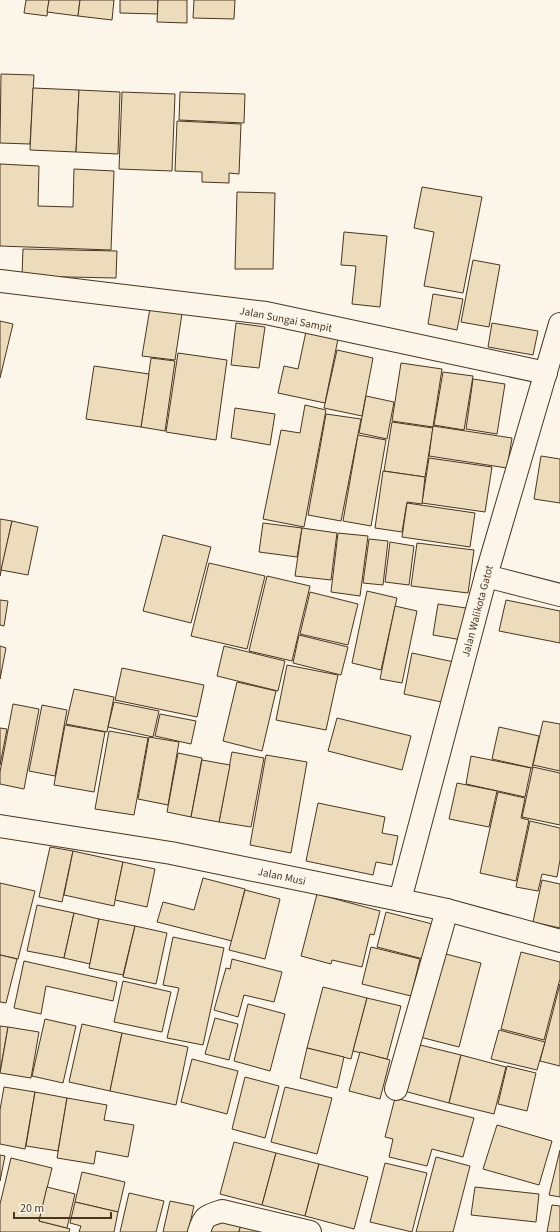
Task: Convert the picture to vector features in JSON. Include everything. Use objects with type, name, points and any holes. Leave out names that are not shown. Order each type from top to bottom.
[{"type":"street","name":"Jalan Sungai Sampit","points":[[0,281],[266,313],[546,373]]},
{"type":"street","name":"Jalan Walikota Gatot","points":[[400,900],[486,576],[560,324]]},
{"type":"street","points":[[486,576],[560,595]]},
{"type":"street","name":"Jalan Musi","points":[[0,826],[171,853],[400,900],[447,910],[560,941]]},
{"type":"street","points":[[396,1089],[447,910]]},
{"type":"street","points":[[199,1232],[203,1220],[209,1215],[222,1211],[310,1232]]},
{"type":"building","points":[[26,0],[49,0],[47,16],[24,13]]},
{"type":"building","points":[[49,0],[80,0],[78,16],[47,12]]},
{"type":"building","points":[[80,0],[114,0],[112,20],[78,16]]},
{"type":"building","points":[[120,0],[158,0],[158,14],[120,13]]},
{"type":"building","points":[[158,0],[187,0],[187,23],[157,22]]},
{"type":"building","points":[[194,0],[235,0],[234,19],[193,18]]},
{"type":"building","points":[[1,74],[34,75],[30,144],[0,143]]},
{"type":"building","points":[[33,88],[79,90],[76,152],[30,150]]},
{"type":"building","points":[[79,90],[120,92],[118,154],[76,152]]},
{"type":"building","points":[[122,92],[175,94],[172,171],[119,169]]},
{"type":"building","points":[[180,92],[245,94],[244,123],[179,120]]},
{"type":"building","points":[[177,121],[241,124],[239,174],[229,173],[229,183],[202,182],[202,172],[175,171]]},
{"type":"building","points":[[0,164],[39,166],[38,206],[73,207],[74,169],[114,171],[111,250],[0,246]]},
{"type":"building","points":[[422,187],[482,197],[463,293],[424,286],[434,232],[414,228]]},
{"type":"building","points":[[237,192],[275,193],[273,269],[235,269]]},
{"type":"building","points":[[344,232],[387,236],[380,307],[352,304],[356,266],[341,265]]},
{"type":"building","points":[[23,249],[117,251],[116,278],[22,276]]},
{"type":"building","points":[[473,260],[500,265],[489,327],[461,322]]},
{"type":"building","points":[[433,294],[463,299],[457,330],[428,324]]},
{"type":"building","points":[[151,302],[183,307],[175,360],[142,356]]},
{"type":"building","points":[[0,321],[13,324],[0,378]]},
{"type":"building","points":[[236,323],[265,327],[259,368],[231,365]]},
{"type":"building","points":[[492,323],[538,331],[533,355],[488,347]]},
{"type":"building","points":[[307,327],[339,334],[325,403],[278,393],[284,366],[298,369]]},
{"type":"building","points":[[337,350],[373,358],[362,416],[324,408]]},
{"type":"building","points":[[178,353],[227,360],[216,440],[166,432]]},
{"type":"building","points":[[151,358],[175,361],[165,431],[141,427]]},
{"type":"building","points":[[401,363],[442,369],[433,427],[392,421]]},
{"type":"building","points":[[94,366],[149,374],[141,427],[86,419]]},
{"type":"building","points":[[443,372],[473,376],[464,430],[434,425]]},
{"type":"building","points":[[473,379],[505,384],[497,434],[466,429]]},
{"type":"building","points":[[366,396],[394,402],[387,439],[359,433]]},
{"type":"building","points":[[305,405],[326,410],[304,527],[263,519],[281,430],[300,433]]},
{"type":"building","points":[[235,408],[275,414],[270,445],[231,438]]},
{"type":"building","points":[[326,414],[361,419],[341,521],[308,515]]},
{"type":"building","points":[[392,422],[433,428],[425,477],[384,471]]},
{"type":"building","points":[[433,426],[512,438],[507,468],[429,456]]},
{"type":"building","points":[[358,435],[386,440],[371,526],[343,521]]},
{"type":"building","points":[[541,456],[560,459],[560,503],[534,499]]},
{"type":"building","points":[[429,458],[492,467],[485,512],[422,503]]},
{"type":"building","points":[[383,471],[425,477],[422,504],[407,502],[402,532],[375,528]]},
{"type":"building","points":[[407,503],[475,513],[470,547],[402,537]]},
{"type":"building","points":[[0,519],[12,521],[0,576]]},
{"type":"building","points":[[12,521],[38,527],[28,575],[1,570]]},
{"type":"building","points":[[263,523],[302,528],[297,557],[259,552]]},
{"type":"building","points":[[302,528],[337,533],[331,580],[295,576]]},
{"type":"building","points":[[338,533],[368,536],[360,596],[331,592]]},
{"type":"building","points":[[163,535],[211,547],[191,623],[143,611]]},
{"type":"building","points":[[369,539],[388,541],[383,585],[363,583]]},
{"type":"building","points":[[390,542],[414,546],[409,585],[385,582]]},
{"type":"building","points":[[417,543],[474,550],[468,593],[411,586]]},
{"type":"building","points":[[209,563],[265,576],[247,649],[191,636]]},
{"type":"building","points":[[267,576],[310,586],[292,661],[249,651]]},
{"type":"building","points":[[367,591],[397,598],[381,670],[352,663]]},
{"type":"building","points":[[310,592],[358,604],[348,645],[300,634]]},
{"type":"building","points":[[0,600],[8,601],[4,626],[0,625]]},
{"type":"building","points":[[506,600],[560,611],[560,643],[499,631]]},
{"type":"building","points":[[438,604],[473,609],[468,641],[433,635]]},
{"type":"building","points":[[395,606],[417,611],[402,683],[380,679]]},
{"type":"building","points":[[299,635],[348,647],[341,675],[293,663]]},
{"type":"building","points":[[0,646],[6,648],[0,679]]},
{"type":"building","points":[[224,646],[285,661],[278,691],[217,676]]},
{"type":"building","points":[[412,653],[454,662],[446,703],[404,694]]},
{"type":"building","points":[[287,665],[338,675],[326,730],[276,720]]},
{"type":"building","points":[[122,668],[204,685],[197,717],[115,700]]},
{"type":"building","points":[[237,682],[276,691],[262,751],[223,741]]},
{"type":"building","points":[[74,689],[114,697],[107,732],[66,724]]},
{"type":"building","points":[[114,702],[159,711],[153,737],[108,727]]},
{"type":"building","points":[[13,704],[39,709],[24,789],[0,784],[0,772]]},
{"type":"building","points":[[42,705],[67,710],[55,776],[29,771]]},
{"type":"building","points":[[160,714],[196,721],[191,744],[155,736]]},
{"type":"building","points":[[337,718],[411,736],[402,770],[328,751]]},
{"type":"building","points":[[543,721],[560,724],[560,771],[533,765]]},
{"type":"building","points":[[65,725],[105,732],[94,792],[54,785]]},
{"type":"building","points":[[499,727],[539,736],[532,768],[492,759]]},
{"type":"building","points":[[0,728],[7,729],[0,765]]},
{"type":"building","points":[[109,731],[148,738],[134,815],[95,809]]},
{"type":"building","points":[[149,737],[179,742],[168,805],[138,799]]},
{"type":"building","points":[[232,752],[264,758],[251,827],[219,822]]},
{"type":"building","points":[[178,753],[202,758],[191,817],[167,812]]},
{"type":"building","points":[[266,755],[307,762],[291,853],[250,845]]},
{"type":"building","points":[[471,756],[531,768],[525,797],[466,784]]},
{"type":"building","points":[[202,760],[230,765],[219,822],[191,817]]},
{"type":"building","points":[[533,767],[560,773],[560,825],[522,817]]},
{"type":"building","points":[[457,783],[497,791],[489,827],[449,819]]},
{"type":"building","points":[[498,792],[525,798],[521,818],[529,820],[516,881],[480,873]]},
{"type":"building","points":[[318,803],[385,817],[382,833],[398,836],[392,865],[376,862],[373,875],[306,861]]},
{"type":"building","points":[[530,821],[560,828],[560,860],[557,877],[542,874],[538,891],[516,887]]},
{"type":"building","points":[[50,847],[73,851],[62,902],[39,897]]},
{"type":"building","points":[[73,851],[123,862],[114,906],[64,895]]},
{"type":"building","points":[[123,862],[155,869],[147,907],[115,900]]},
{"type":"building","points":[[203,878],[245,889],[232,941],[157,922],[163,902],[194,910]]},
{"type":"building","points":[[542,880],[560,884],[560,928],[533,922]]},
{"type":"building","points":[[0,883],[35,891],[18,959],[0,955]]},
{"type":"building","points":[[245,890],[280,899],[265,959],[229,950]]},
{"type":"building","points":[[317,894],[380,911],[374,935],[370,934],[362,967],[332,960],[331,964],[301,956]]},
{"type":"building","points":[[37,905],[74,913],[64,958],[27,951]]},
{"type":"building","points":[[386,912],[440,926],[431,961],[377,947]]},
{"type":"building","points":[[74,913],[99,919],[90,964],[64,958]]},
{"type":"building","points":[[99,919],[135,926],[123,975],[89,968]]},
{"type":"building","points":[[135,926],[167,933],[156,984],[123,977]]},
{"type":"building","points":[[173,937],[224,948],[203,1045],[167,1038],[179,988],[163,985]]},
{"type":"building","points":[[371,947],[420,959],[411,996],[362,984]]},
{"type":"building","points":[[438,952],[481,963],[459,1047],[416,1036]]},
{"type":"building","points":[[521,952],[560,962],[560,979],[544,1040],[501,1029]]},
{"type":"building","points":[[0,955],[17,959],[6,1003],[0,1002]]},
{"type":"building","points":[[232,959],[282,972],[274,1002],[244,995],[238,1017],[214,1010],[226,968],[230,969]]},
{"type":"building","points":[[24,961],[117,982],[113,1001],[46,986],[41,1014],[14,1008]]},
{"type":"building","points":[[123,981],[171,992],[162,1032],[114,1022]]},
{"type":"building","points":[[560,984],[560,1066],[540,1061]]},
{"type":"building","points":[[323,987],[367,998],[351,1059],[307,1048]]},
{"type":"building","points":[[367,998],[401,1006],[387,1059],[353,1051]]},
{"type":"building","points":[[248,1004],[285,1014],[270,1071],[234,1061]]},
{"type":"building","points":[[215,1018],[238,1024],[229,1060],[205,1054]]},
{"type":"building","points":[[45,1019],[76,1026],[63,1083],[32,1076]]},
{"type":"building","points":[[82,1024],[122,1033],[110,1091],[69,1082]]},
{"type":"building","points":[[0,1026],[8,1027],[0,1072]]},
{"type":"building","points":[[8,1027],[39,1032],[31,1078],[0,1073]]},
{"type":"building","points":[[499,1030],[545,1042],[537,1070],[491,1059]]},
{"type":"building","points":[[122,1033],[188,1047],[176,1105],[110,1091]]},
{"type":"building","points":[[412,1043],[461,1055],[449,1103],[400,1090]]},
{"type":"building","points":[[307,1048],[344,1057],[337,1088],[300,1078]]},
{"type":"building","points":[[360,1052],[390,1060],[380,1099],[349,1091]]},
{"type":"building","points":[[461,1055],[506,1067],[494,1114],[449,1103]]},
{"type":"building","points":[[192,1059],[238,1071],[227,1114],[181,1102]]},
{"type":"building","points":[[507,1066],[536,1073],[527,1111],[498,1104]]},
{"type":"building","points":[[245,1077],[279,1086],[265,1138],[232,1129]]},
{"type":"building","points":[[4,1087],[35,1092],[25,1149],[0,1144],[0,1110]]},
{"type":"building","points":[[285,1087],[332,1098],[317,1154],[271,1142]]},
{"type":"building","points":[[35,1092],[67,1098],[58,1151],[26,1146]]},
{"type":"building","points":[[67,1098],[107,1105],[104,1120],[134,1125],[128,1157],[96,1151],[94,1164],[57,1158]]},
{"type":"building","points":[[395,1098],[474,1118],[463,1157],[432,1149],[427,1166],[389,1157],[393,1139],[385,1137]]},
{"type":"building","points":[[497,1125],[552,1141],[539,1185],[483,1169]]},
{"type":"building","points":[[234,1142],[276,1153],[262,1205],[220,1194]]},
{"type":"building","points":[[560,1150],[560,1197],[549,1195]]},
{"type":"building","points":[[276,1153],[319,1164],[305,1216],[262,1205]]},
{"type":"building","points":[[0,1155],[5,1156],[0,1181]]},
{"type":"building","points":[[436,1157],[470,1166],[453,1232],[416,1232]]},
{"type":"building","points":[[11,1158],[52,1168],[39,1221],[70,1229],[69,1232],[0,1232],[0,1204]]},
{"type":"building","points":[[385,1163],[427,1173],[412,1232],[370,1222]]},
{"type":"building","points":[[319,1164],[368,1177],[354,1229],[305,1216]]},
{"type":"building","points":[[82,1172],[125,1182],[118,1212],[75,1202]]},
{"type":"building","points":[[47,1187],[75,1194],[67,1228],[39,1221]]},
{"type":"building","points":[[475,1187],[539,1194],[536,1222],[471,1215]]},
{"type":"building","points":[[129,1193],[164,1201],[156,1232],[120,1232]]},
{"type":"building","points":[[170,1201],[194,1206],[188,1232],[163,1232]]},
{"type":"building","points":[[75,1202],[118,1212],[114,1232],[79,1232],[81,1226],[70,1223]]},
{"type":"building","points":[[552,1205],[560,1206],[560,1232],[547,1232]]},
{"type":"building","points":[[213,1218],[241,1224],[239,1232],[209,1232]]},
{"type":"building","points":[[241,1224],[273,1232],[239,1232]]}]
